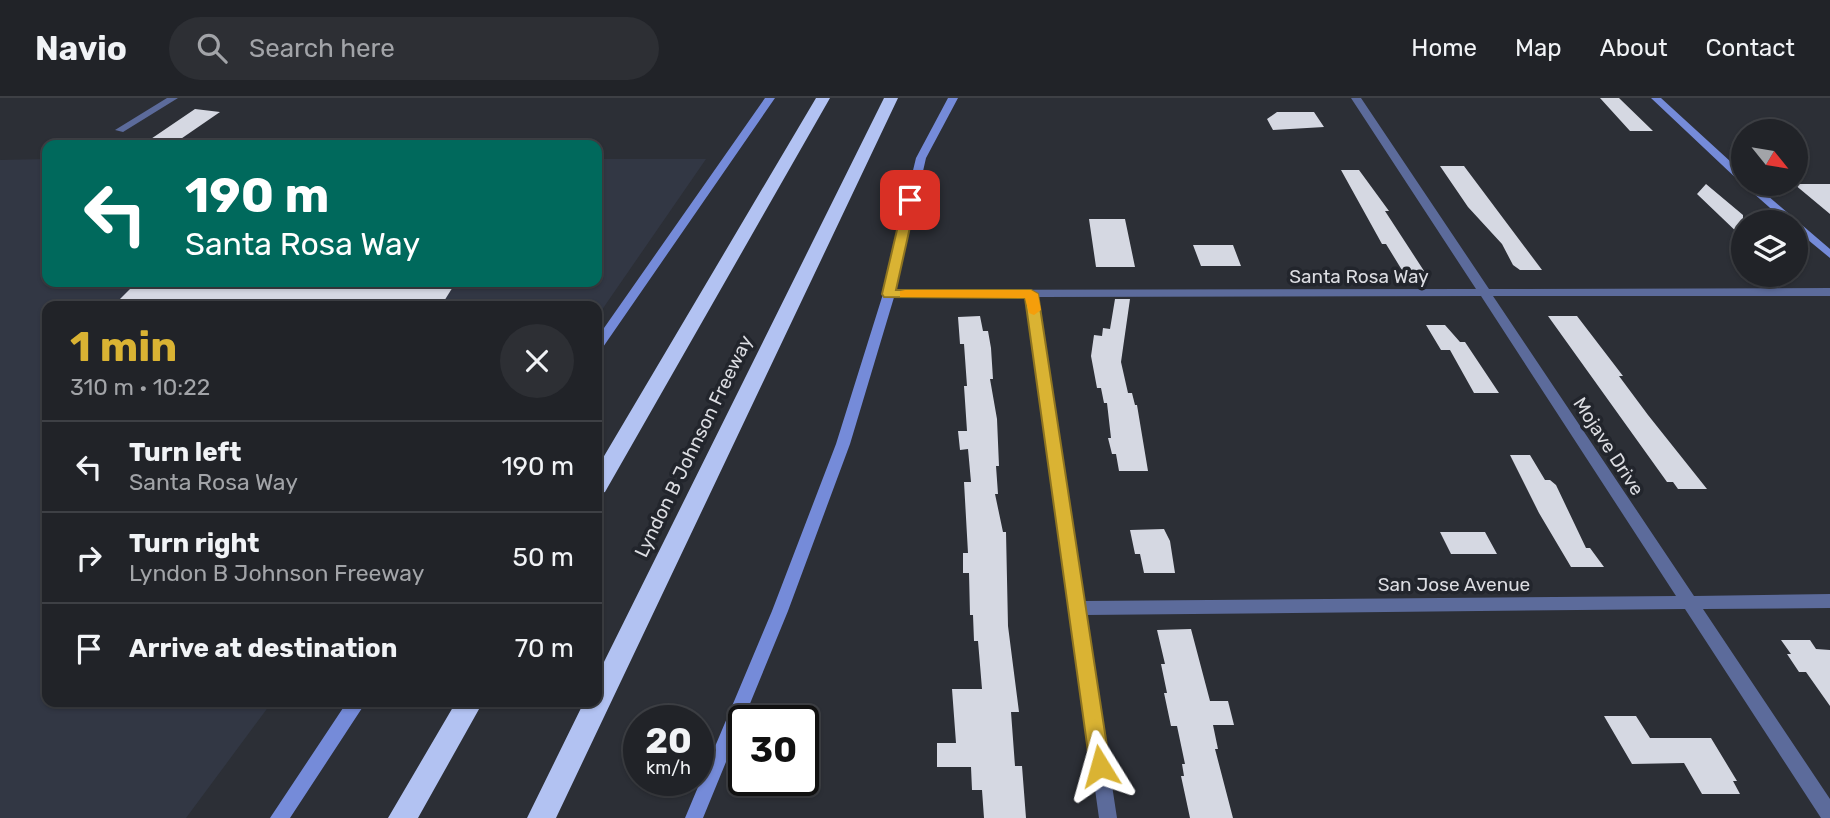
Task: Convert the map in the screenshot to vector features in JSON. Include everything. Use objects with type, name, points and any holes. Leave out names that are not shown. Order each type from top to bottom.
[{"type":"highway","points":[[777,177],[814,98]]},
{"type":"highway","points":[[602,477],[824,98]]},
{"type":"highway","name":"Lyndon B Johnson Freeway","points":[[602,693],[891,98]]},
{"type":"highway","points":[[848,187],[901,98]]},
{"type":"highway","points":[[402,818],[467,707]]},
{"type":"highway","name":"Lyndon B Johnson Freeway","points":[[541,818],[595,707]]},
{"type":"main road","points":[[602,340],[770,98]]},
{"type":"main road","points":[[694,818],[843,444],[889,294],[921,158],[953,98]]},
{"type":"main road","points":[[1656,98],[1731,168]]},
{"type":"main road","points":[[1762,196],[1778,210]]},
{"type":"main road","points":[[1808,236],[1830,255]]},
{"type":"main road","points":[[279,818],[354,707]]},
{"type":"street","points":[[120,130],[173,98]]},
{"type":"street","name":"Mojave Drive","points":[[1356,98],[1830,815]]},
{"type":"street","name":"Santa Rosa Way","points":[[889,294],[1830,292]]},
{"type":"street","points":[[1031,294],[1108,818]]},
{"type":"street","name":"San Jose Avenue","points":[[1077,608],[1830,601]]},
{"type":"shaded area","points":[[42,159],[42,287],[602,287],[602,159],[706,159],[602,310],[602,301],[42,301],[42,707],[268,707],[186,818],[0,818],[0,160]]},
{"type":"building","points":[[1600,98],[1619,98],[1653,131],[1630,131]]},
{"type":"building","points":[[195,109],[220,112],[179,140],[149,140]]},
{"type":"building","points":[[1277,112],[1314,112],[1324,127],[1273,130],[1267,119]]},
{"type":"building","points":[[1440,166],[1464,166],[1542,270],[1520,270],[1513,265],[1502,244],[1468,207]]},
{"type":"building","points":[[1341,170],[1359,170],[1389,211],[1385,211],[1426,274],[1405,275],[1386,244],[1382,244]]},
{"type":"building","points":[[1706,184],[1737,210],[1731,210],[1731,227],[1697,194]]},
{"type":"building","points":[[1808,184],[1830,184],[1830,214],[1808,196]]},
{"type":"building","points":[[1089,219],[1125,219],[1135,267],[1096,267]]},
{"type":"building","points":[[1193,245],[1233,245],[1241,266],[1201,266]]},
{"type":"building","points":[[132,287],[453,287],[444,301],[118,301]]},
{"type":"building","points":[[1115,299],[1130,299],[1121,362],[1128,393],[1132,393],[1137,405],[1148,471],[1119,471],[1116,454],[1112,454],[1108,438],[1111,438],[1107,403],[1104,403],[1101,388],[1097,388],[1091,356],[1094,335],[1102,336],[1103,328],[1110,329]]},
{"type":"building","points":[[980,316],[983,331],[988,331],[991,348],[993,379],[990,379],[997,419],[999,466],[996,466],[998,494],[995,494],[1003,532],[1006,532],[1008,626],[1019,712],[1011,712],[1015,766],[1022,766],[1026,818],[984,818],[982,790],[972,790],[971,767],[937,767],[937,743],[956,743],[952,689],[982,689],[978,641],[974,641],[973,615],[970,615],[969,573],[963,573],[963,553],[968,553],[964,482],[971,482],[968,449],[960,450],[958,431],[967,431],[964,386],[967,386],[964,344],[960,344],[958,317]]},
{"type":"building","points":[[1548,316],[1577,316],[1623,376],[1619,376],[1648,415],[1707,489],[1678,489],[1673,482],[1667,482]]},
{"type":"building","points":[[1426,325],[1445,325],[1460,342],[1465,342],[1499,393],[1474,393],[1450,350],[1441,350]]},
{"type":"building","points":[[1510,455],[1530,455],[1545,480],[1556,485],[1586,548],[1590,548],[1604,567],[1571,567],[1539,513]]},
{"type":"building","points":[[1164,529],[1170,541],[1175,573],[1144,573],[1140,554],[1135,554],[1130,530]]},
{"type":"building","points":[[1440,532],[1485,532],[1497,554],[1451,554]]},
{"type":"building","points":[[1191,629],[1210,701],[1228,701],[1234,725],[1213,725],[1218,749],[1215,749],[1233,818],[1190,818],[1181,776],[1184,776],[1182,764],[1185,764],[1177,726],[1171,726],[1164,693],[1167,693],[1161,664],[1165,664],[1157,630]]},
{"type":"building","points":[[1781,640],[1810,640],[1816,649],[1830,650],[1830,706],[1806,672],[1799,672]]},
{"type":"building","points":[[1604,716],[1636,716],[1650,738],[1711,738],[1737,781],[1733,781],[1740,794],[1702,794],[1684,763],[1632,764]]},
{"type":"slow traffic","points":[[905,294],[1031,294],[1034,310]]},
{"type":"route","points":[[910,200],[889,294],[1031,294],[1100,766]]}]
